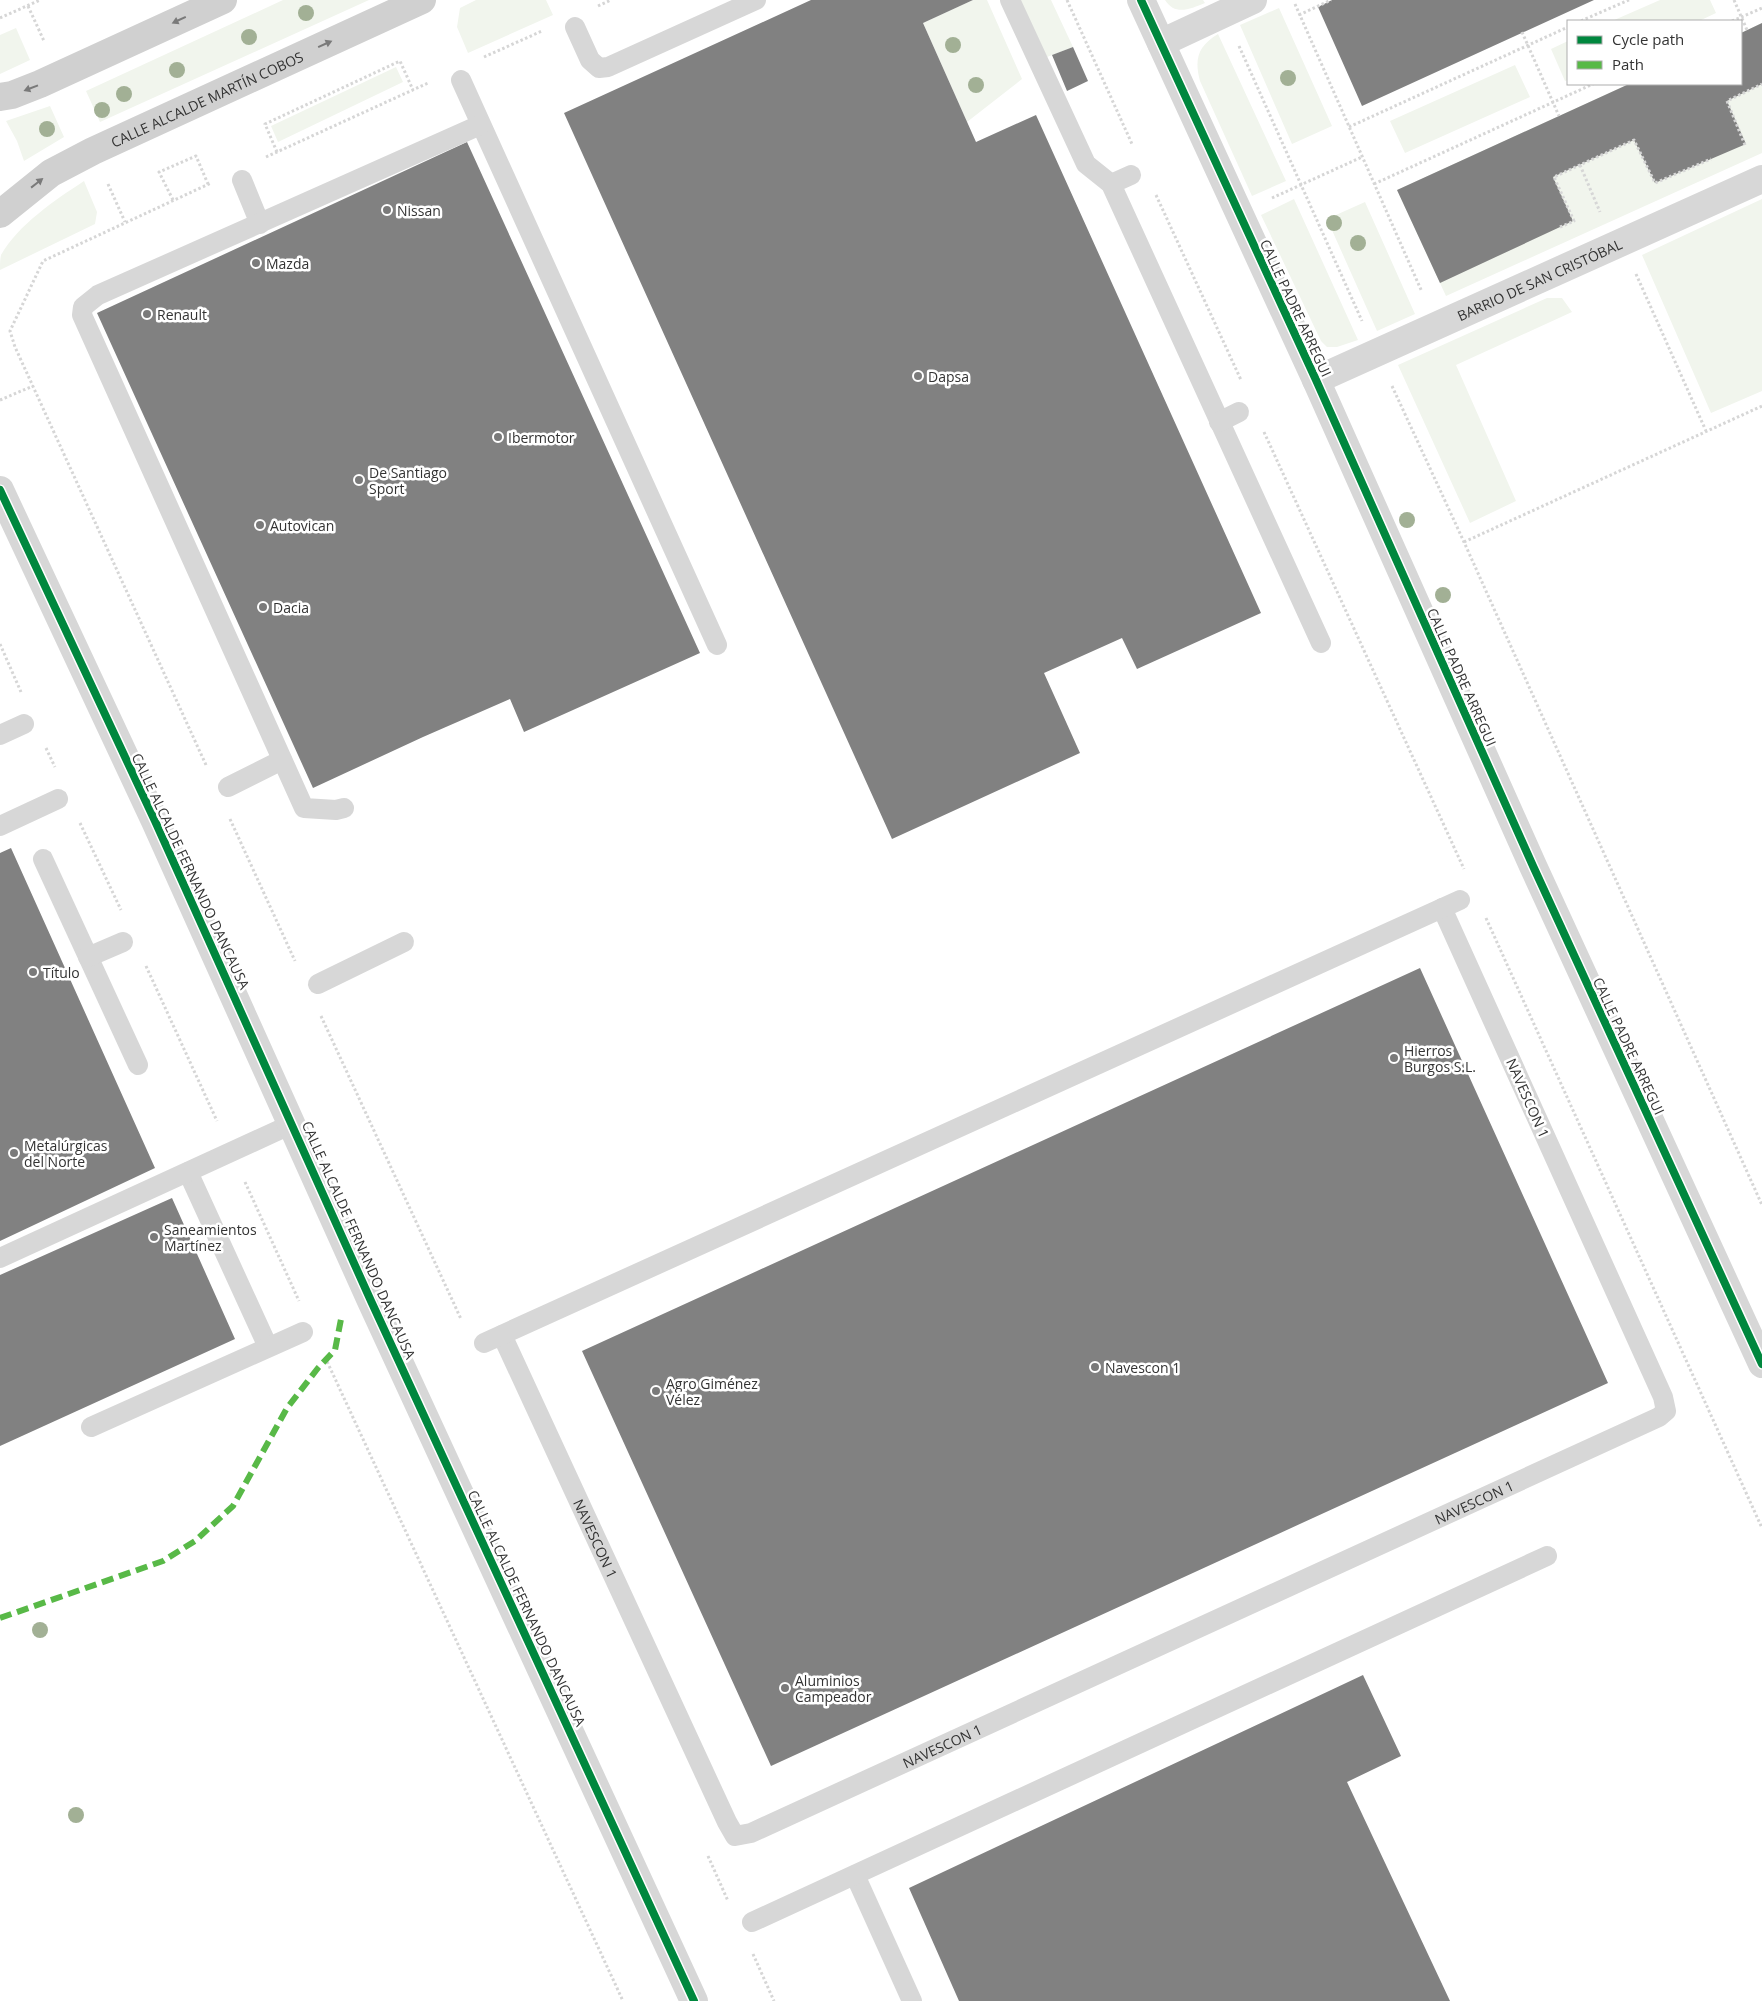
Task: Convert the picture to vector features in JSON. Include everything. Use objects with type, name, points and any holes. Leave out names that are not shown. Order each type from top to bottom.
[{"type":"main road","points":[[0,97],[12,95],[59,76],[223,0]]},
{"type":"main road","name":"CALLE ALCALDE MARTÍN COBOS","points":[[0,214],[50,173],[93,151],[422,0]]},
{"type":"street","name":"CALLE PADRE ARREGUI","points":[[1140,0],[1316,380],[1533,866],[1762,1364]]},
{"type":"street","points":[[1161,43],[1253,0]]},
{"type":"street","name":"BARRIO DE SAN CRISTÓBAL","points":[[1316,380],[1762,180]]},
{"type":"street","name":"CALLE ALCALDE FERNANDO DANCAUSA","points":[[0,490],[155,821],[371,1301],[694,2001]]},
{"type":"lane","points":[[574,27],[590,60],[599,68],[608,67],[756,0]]},
{"type":"lane","points":[[1010,0],[1086,164],[1110,184],[1321,643]]},
{"type":"lane","points":[[461,80],[717,646]]},
{"type":"lane","points":[[344,808],[336,810],[304,808],[82,315],[83,307],[98,295],[480,125]]},
{"type":"lane","points":[[1110,184],[1131,175]]},
{"type":"lane","points":[[242,180],[260,224]]},
{"type":"lane","points":[[1219,422],[1239,412]]},
{"type":"lane","points":[[0,735],[24,724]]},
{"type":"lane","points":[[228,786],[282,760]]},
{"type":"lane","points":[[0,826],[58,800]]},
{"type":"lane","points":[[43,859],[138,1065]]},
{"type":"lane","name":"NAVESCON 1","points":[[1442,908],[1663,1397],[1666,1411],[1659,1417],[751,1833],[735,1836],[493,1339],[1442,908],[1460,900]]},
{"type":"lane","points":[[88,957],[123,942]]},
{"type":"lane","points":[[318,984],[404,942]]},
{"type":"lane","points":[[0,1258],[292,1124]]},
{"type":"lane","points":[[188,1172],[268,1347]]},
{"type":"lane","points":[[91,1427],[302,1332]]},
{"type":"lane","points":[[752,1922],[1547,1556]]},
{"type":"lane","points":[[855,1875],[912,2001]]},
{"type":"path","points":[[595,7],[611,0]]},
{"type":"path","points":[[1067,0],[1136,152]]},
{"type":"path","points":[[1299,15],[1331,0]]},
{"type":"path","points":[[1583,20],[1629,0]]},
{"type":"path","points":[[1734,0],[1747,30]]},
{"type":"path","points":[[0,26],[44,2]]},
{"type":"path","points":[[1295,4],[1436,325]]},
{"type":"path","points":[[1734,20],[1762,8]]},
{"type":"path","points":[[29,9],[59,76]]},
{"type":"path","points":[[0,18],[29,9]]},
{"type":"path","points":[[1224,13],[1762,1205]]},
{"type":"path","points":[[1349,127],[1567,27]]},
{"type":"path","points":[[482,58],[544,30]]},
{"type":"path","points":[[1522,32],[1559,116]]},
{"type":"path","points":[[277,152],[266,124],[400,61],[413,90]]},
{"type":"path","points":[[261,160],[430,82]]},
{"type":"path","points":[[1737,148],[1746,144],[1727,101],[1762,84]]},
{"type":"path","points":[[1374,184],[1591,85]]},
{"type":"path","points":[[1556,229],[1574,221],[1554,177],[1634,140],[1655,183],[1718,156]]},
{"type":"path","points":[[93,151],[125,222]]},
{"type":"path","points":[[172,200],[159,172],[196,156],[208,184]]},
{"type":"path","points":[[1266,201],[1362,157]]},
{"type":"path","points":[[1580,165],[1603,218]]},
{"type":"path","points":[[209,774],[15,347],[10,331],[43,261],[216,181]]},
{"type":"path","points":[[1152,187],[1244,389]]},
{"type":"path","points":[[1634,269],[1706,431]]},
{"type":"path","points":[[1421,291],[1430,287]]},
{"type":"path","points":[[0,400],[33,386]]},
{"type":"path","points":[[1464,542],[1762,406]]},
{"type":"path","points":[[1261,425],[1466,874]]},
{"type":"path","points":[[230,818],[296,962]]},
{"type":"path","points":[[1483,910],[1762,1528]]},
{"type":"shaded area","points":[[283,0],[369,0],[100,122],[86,91]]},
{"type":"shaded area","points":[[476,0],[546,0],[553,15],[468,53],[457,27],[460,8]]},
{"type":"shaded area","points":[[973,0],[987,0],[1022,79],[967,122],[923,23]]},
{"type":"shaded area","points":[[1020,0],[1051,0],[1073,47],[1047,57]]},
{"type":"shaded area","points":[[1165,0],[1203,0],[1205,3],[1188,9],[1178,10],[1169,5]]},
{"type":"shaded area","points":[[1660,0],[1710,0],[1716,13],[1701,20],[1614,20]]},
{"type":"shaded area","points":[[1279,8],[1332,126],[1292,144],[1240,25]]},
{"type":"shaded area","points":[[1762,23],[1762,153],[1446,296],[1397,190],[1627,85],[1742,85],[1742,33]]},
{"type":"shaded area","points":[[16,28],[30,60],[0,74],[0,35]]},
{"type":"shaded area","points":[[1218,34],[1286,181],[1252,196],[1198,73],[1197,66],[1202,48]]},
{"type":"shaded area","points":[[1567,41],[1567,80],[1565,81],[1551,49]]},
{"type":"shaded area","points":[[1515,65],[1530,97],[1405,153],[1390,121]]},
{"type":"shaded area","points":[[396,67],[403,82],[278,142],[271,126]]},
{"type":"shaded area","points":[[50,106],[64,137],[24,161],[17,141],[6,121]]},
{"type":"shaded area","points":[[84,181],[97,212],[95,224],[0,270],[1,255],[17,233],[49,205]]},
{"type":"shaded area","points":[[1294,199],[1358,340],[1337,347],[1327,347],[1321,341],[1261,215]]},
{"type":"shaded area","points":[[1762,199],[1762,391],[1711,413],[1642,255]]},
{"type":"shaded area","points":[[1365,202],[1415,314],[1377,331],[1327,219]]},
{"type":"shaded area","points":[[1547,298],[1562,298],[1572,312],[1456,365],[1516,501],[1470,523],[1398,365]]},
{"type":"building","name":"Dapsa","points":[[811,0],[973,0],[923,23],[976,142],[1036,115],[1261,613],[1137,669],[1122,638],[1044,673],[1080,753],[892,839],[564,113]]},
{"type":"building","points":[[1332,0],[1594,0],[1362,106],[1318,7]]},
{"type":"building","points":[[1762,23],[1762,84],[1727,101],[1746,144],[1655,183],[1634,140],[1553,177],[1573,221],[1440,283],[1397,190],[1627,85],[1742,85],[1742,33]]},
{"type":"building","points":[[1073,47],[1088,81],[1067,91],[1052,55]]},
{"type":"building","points":[[467,142],[700,653],[524,732],[510,699],[313,788],[97,313]]},
{"type":"building","name":"Título","points":[[11,848],[155,1168],[0,1241],[0,853]]},
{"type":"building","name":"Navescon 1","points":[[1420,968],[1608,1383],[771,1766],[582,1351]]},
{"type":"building","points":[[172,1198],[235,1339],[0,1446],[0,1275]]},
{"type":"building","points":[[1363,1675],[1401,1756],[1347,1782],[1450,2001],[959,2001],[909,1888]]},
{"type":"marked path","points":[[0,1618],[163,1561],[195,1541],[233,1506],[287,1408],[318,1368],[335,1350],[342,1314]]},
{"type":"cycle path","points":[[1141,0],[1316,380],[1533,866],[1762,1364]]},
{"type":"cycle path","points":[[0,490],[155,821],[371,1301],[694,2001]]},
{"type":"place","name":"Nissan","points":[[387,210]]},
{"type":"place","name":"Mazda","points":[[256,263]]},
{"type":"place","name":"Renault","points":[[147,314]]},
{"type":"place","name":"Dapsa","points":[[918,376]]},
{"type":"place","name":"Ibermotor","points":[[498,437]]},
{"type":"place","name":"De Santiago Sport","points":[[359,480]]},
{"type":"place","name":"Autovican","points":[[260,525]]},
{"type":"place","name":"Dacia","points":[[263,607]]},
{"type":"place","name":"Título","points":[[33,972]]},
{"type":"place","name":"Hierros Burgos S.L.","points":[[1394,1058]]},
{"type":"place","name":"Metalúrgicas del Norte","points":[[14,1153]]},
{"type":"place","name":"Saneamientos Martínez","points":[[154,1237]]},
{"type":"place","name":"Navescon 1","points":[[1095,1367]]},
{"type":"place","name":"Agro Giménez Vélez","points":[[656,1391]]},
{"type":"place","name":"Aluminios Campeador","points":[[785,1688]]}]
